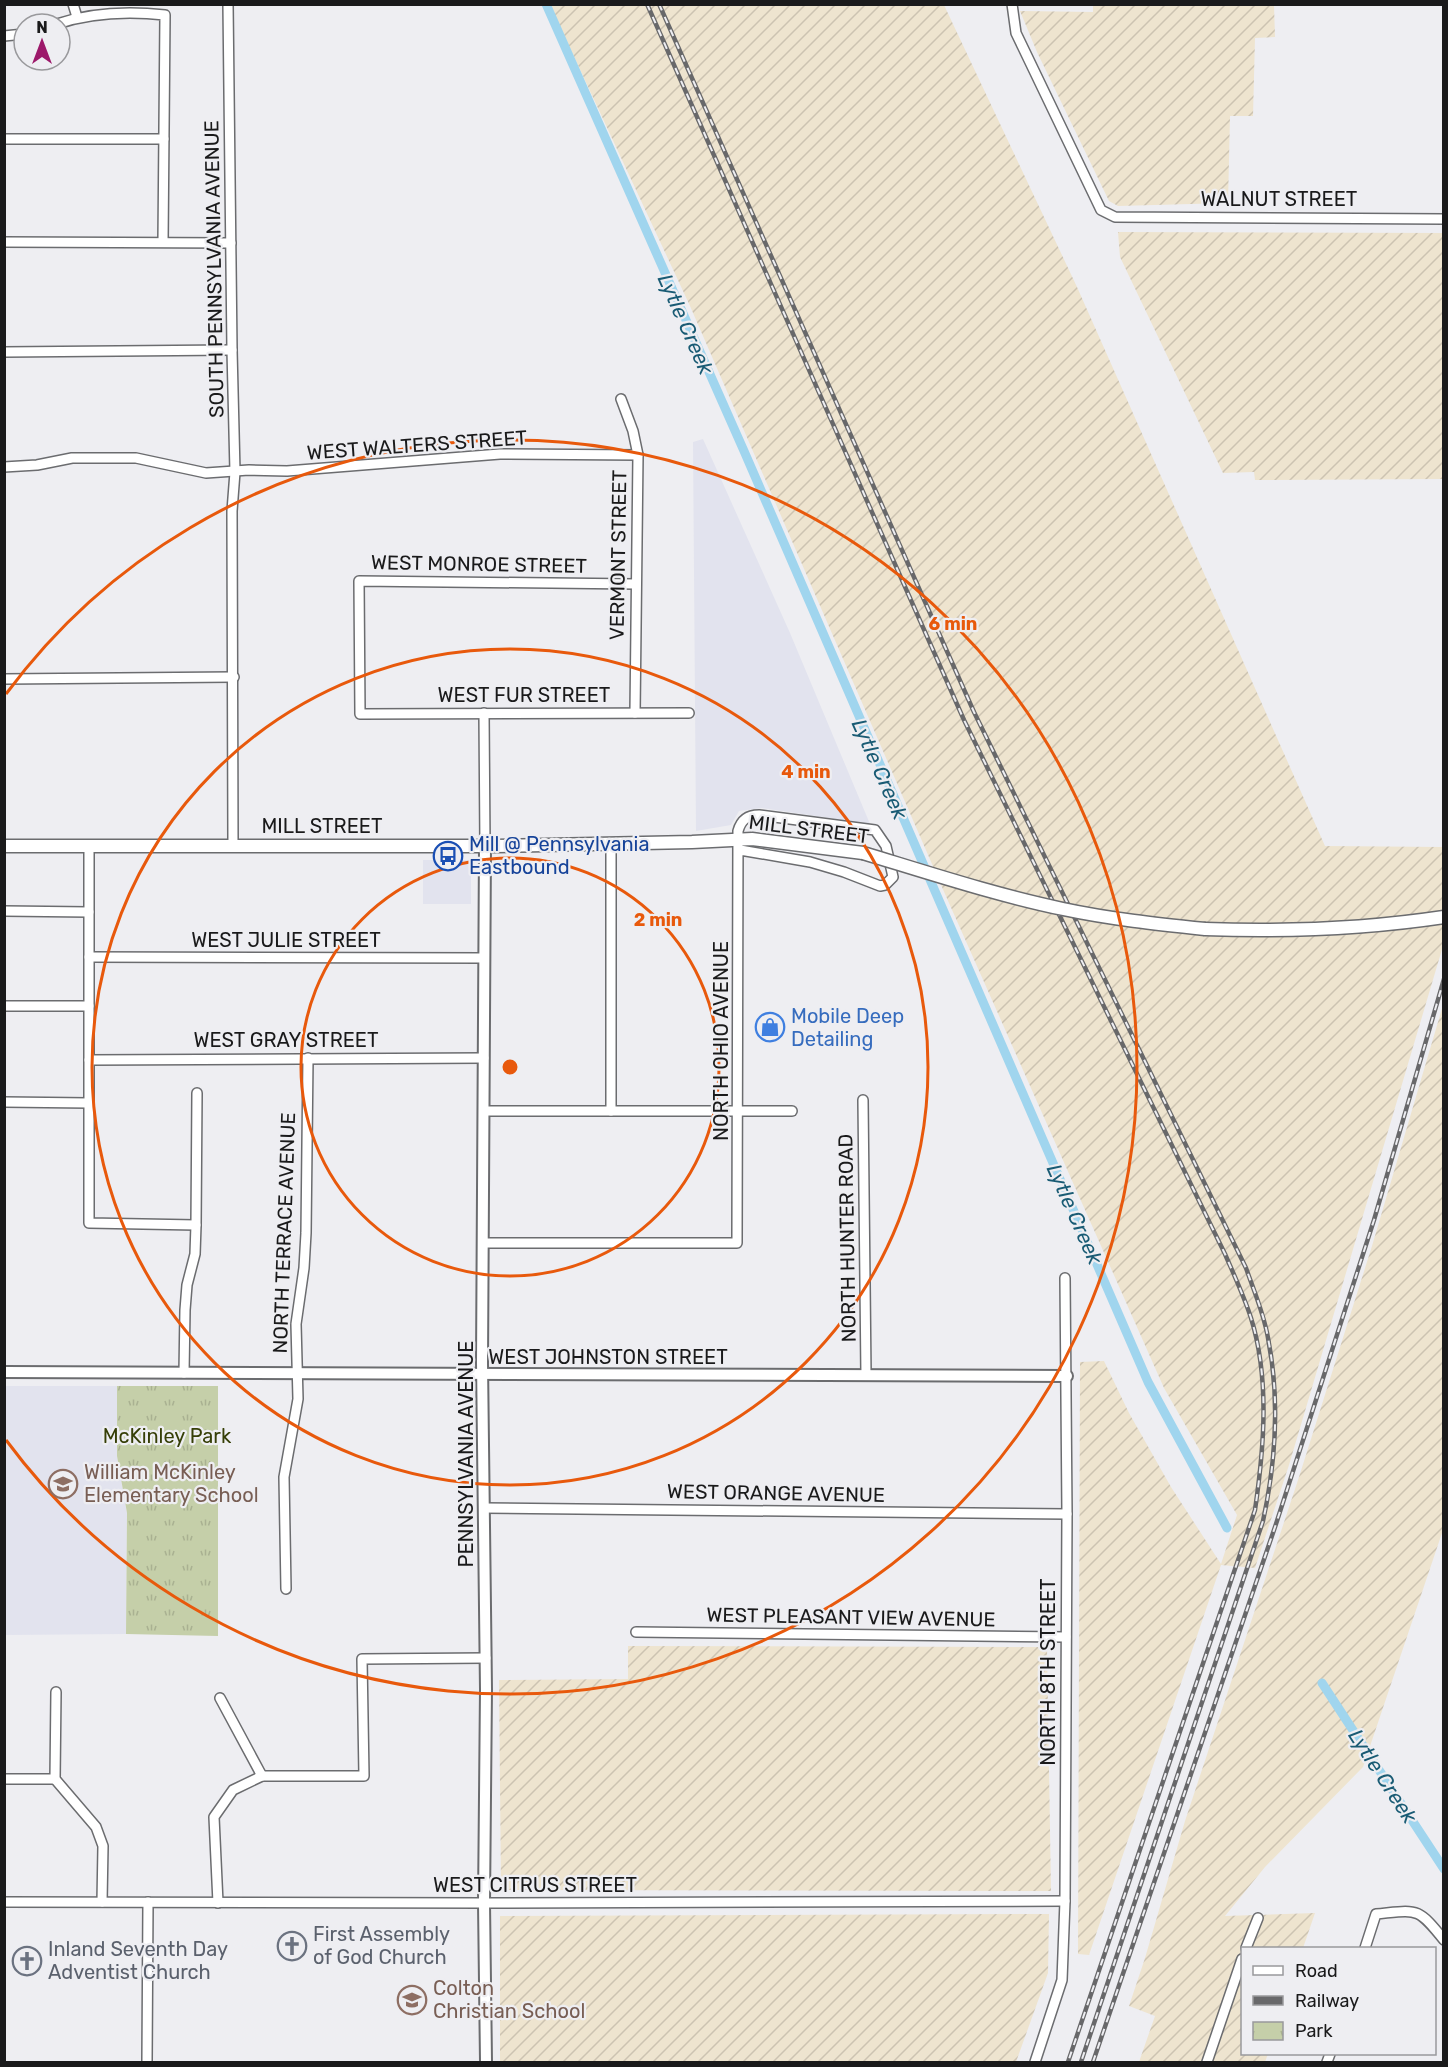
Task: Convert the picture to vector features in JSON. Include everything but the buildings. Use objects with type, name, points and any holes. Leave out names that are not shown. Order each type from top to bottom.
[{"type":"main road","name":"MILL STREET","points":[[4,846],[740,845],[752,839],[863,853],[962,883],[1063,909],[1149,923],[1204,929],[1274,931],[1343,929],[1443,917]]},
{"type":"street","points":[[73,4],[77,17]]},
{"type":"street","name":"SOUTH PENNSYLVANIA AVENUE","points":[[228,4],[235,472],[232,534],[233,845]]},
{"type":"street","name":"WALNUT STREET","points":[[1012,4],[1016,33],[1101,210],[1114,216],[1443,219]]},
{"type":"street","points":[[72,19],[124,13],[165,15],[163,242]]},
{"type":"street","points":[[4,140],[164,139]]},
{"type":"street","points":[[4,242],[231,243]]},
{"type":"street","points":[[4,352],[232,350]]},
{"type":"street","name":"VERMONT STREET","points":[[621,399],[633,431],[638,456],[635,713]]},
{"type":"street","name":"WEST WALTERS STREET","points":[[4,467],[37,465],[72,458],[136,458],[190,471],[296,471],[478,455],[638,456]]},
{"type":"street","name":"WEST MONROE STREET","points":[[360,714],[359,581],[636,584]]},
{"type":"street","points":[[4,679],[234,677]]},
{"type":"street","points":[[484,713],[485,846]]},
{"type":"street","name":"WEST FUR STREET","points":[[360,714],[689,713]]},
{"type":"street","points":[[752,815],[875,830],[886,846],[893,877],[885,885],[880,886],[810,862],[740,845],[738,831],[740,825],[752,815]]},
{"type":"street","points":[[89,845],[89,1223],[196,1225]]},
{"type":"street","points":[[611,845],[611,1111]]},
{"type":"street","name":"NORTH OHIO AVENUE","points":[[484,1243],[737,1243],[740,845]]},
{"type":"street","name":"PENNSYLVANIA AVENUE","points":[[485,846],[482,1374],[486,1658],[484,1903],[486,2062]]},
{"type":"street","points":[[4,911],[89,912]]},
{"type":"street","name":"WEST JULIE STREET","points":[[89,957],[484,958]]},
{"type":"street","points":[[4,1006],[89,1006]]},
{"type":"street","name":"NORTH TERRACE AVENUE","points":[[286,1589],[284,1477],[298,1399],[296,1324],[304,1268],[306,1233],[308,1058]]},
{"type":"street","name":"WEST GRAY STREET","points":[[89,1060],[484,1058]]},
{"type":"street","points":[[184,1373],[184,1310],[187,1285],[195,1254],[197,1094]]},
{"type":"street","name":"NORTH HUNTER ROAD","points":[[863,1100],[866,1376]]},
{"type":"street","points":[[4,1102],[89,1103]]},
{"type":"street","points":[[485,1111],[792,1111]]},
{"type":"street","name":"NORTH 8TH STREET","points":[[1035,2062],[1062,1980],[1065,1901],[1067,1514],[1065,1278]]},
{"type":"street","name":"WEST JOHNSTON STREET","points":[[4,1372],[1067,1376]]},
{"type":"street","name":"WEST ORANGE AVENUE","points":[[484,1508],[1067,1514]]},
{"type":"street","name":"WEST PLEASANT VIEW AVENUE","points":[[636,1632],[1066,1637]]},
{"type":"street","points":[[218,1903],[214,1817],[233,1790],[262,1776],[364,1776],[362,1659],[486,1658]]},
{"type":"street","points":[[56,1692],[55,1779],[96,1827],[103,1846],[102,1902]]},
{"type":"street","points":[[220,1698],[262,1776]]},
{"type":"street","points":[[4,1779],[55,1779]]},
{"type":"street","name":"WEST CITRUS STREET","points":[[4,1902],[1065,1901]]},
{"type":"street","points":[[147,2062],[148,1902]]},
{"type":"street","points":[[1365,1947],[1376,1914],[1413,1910],[1427,1919],[1443,1940]]},
{"type":"street","points":[[1246,1947],[1258,1918]]},
{"type":"street","points":[[1207,2062],[1241,1962]]},
{"type":"shaded area","points":[[550,5],[944,5],[1077,287],[1325,846],[1443,847],[1443,946],[1289,1465],[1255,1568],[1221,1565],[1089,1955],[1078,1954],[1080,1362],[1104,1361],[1129,1413],[1171,1487],[1221,1564],[1237,1515],[1164,1388],[945,894],[690,306]]},
{"type":"shaded area","points":[[1093,5],[1274,5],[1275,37],[1255,38],[1253,116],[1230,116],[1228,203],[1118,206],[1109,201],[1037,52],[1020,11],[1093,12]]},
{"type":"shaded area","points":[[1118,232],[1443,233],[1443,479],[1255,480],[1254,472],[1223,473],[1120,257]]},
{"type":"shaded area","points":[[703,439],[790,633],[870,824],[762,808],[739,811],[731,825],[696,831],[693,442]]},
{"type":"shaded area","points":[[423,860],[468,860],[471,862],[471,904],[423,904]]},
{"type":"shaded area","points":[[1443,1005],[1443,1530],[1363,1767],[1265,1867],[1225,1916],[1315,1913],[1303,1947],[1241,1947],[1241,2055],[1268,2055],[1265,2062],[1139,2062],[1155,2016],[1129,2006],[1185,1821],[1299,1477],[1372,1246]]},
{"type":"shaded area","name":"William McKinley Elementary School","points":[[4,1386],[117,1386],[117,1456],[127,1513],[126,1634],[5,1635]]},
{"type":"shaded area","points":[[628,1646],[1047,1647],[1051,1891],[501,1890],[499,1680],[628,1679]]},
{"type":"shaded area","points":[[1049,1914],[1048,1973],[1016,2062],[500,2062],[500,1916]]},
{"type":"green space","name":"McKinley Park","points":[[117,1386],[218,1386],[218,1636],[126,1634],[127,1513],[117,1456]]},
{"type":"waterway","name":"Lytle Creek","points":[[546,4],[744,451],[1148,1382],[1227,1528]]},
{"type":"waterway","name":"Lytle Creek","points":[[1322,1683],[1444,1869]]},
{"type":"railway","points":[[647,4],[964,720],[1225,1254],[1251,1318],[1257,1341],[1264,1414],[1255,1510],[1068,2062]]},
{"type":"railway","points":[[659,4],[974,712],[1246,1268],[1266,1329],[1272,1361],[1275,1430],[1271,1476],[1263,1521],[1081,2062]]},
{"type":"railway","points":[[1093,2062],[1276,1524],[1374,1220],[1444,979]]},
{"type":"place","name":"Mill @ Pennsylvania Eastbound","points":[[448,856]]},
{"type":"place","name":"Mobile Deep Detailing","points":[[770,1027]]},
{"type":"place","name":"William McKinley Elementary School","points":[[63,1484]]},
{"type":"place","name":"First Assembly of God Church","points":[[292,1946]]},
{"type":"place","name":"Inland Seventh Day Adventist Church","points":[[27,1961]]},
{"type":"place","name":"Colton Christian School","points":[[412,2000]]}]
